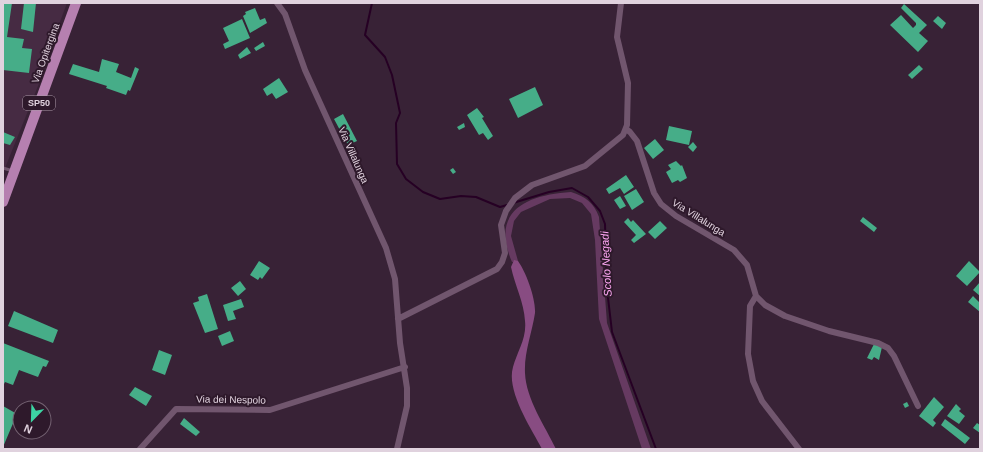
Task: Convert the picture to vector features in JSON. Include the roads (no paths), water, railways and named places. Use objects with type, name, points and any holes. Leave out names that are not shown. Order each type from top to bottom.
[{"type":"main road","name":"Via Opitergina","points":[[3,202],[76,3]]},
{"type":"street","name":"Via Villalunga","points":[[277,3],[285,14],[305,70],[386,248],[395,279],[400,343],[404,367],[406,406],[397,449]]},
{"type":"street","points":[[398,319],[497,269],[505,254],[502,225],[506,211],[515,198],[532,185],[585,166],[623,135],[627,125],[628,83],[616,37],[621,3]]},
{"type":"street","name":"Via Villalunga","points":[[626,129],[637,141],[654,193],[661,204],[676,216],[734,250],[747,265],[756,296]]},
{"type":"street","points":[[799,449],[762,401],[756,390],[748,354],[750,306],[756,296],[765,305],[785,316],[829,331],[878,342],[888,348],[894,356],[918,406]]},
{"type":"street","name":"Via dei Nespolo","points":[[140,449],[176,408],[270,410],[404,367]]},
{"type":"lane","points":[[3,168],[15,171]]},
{"type":"waterway","name":"Scolo Negadi","points":[[372,3],[365,35],[385,57],[392,75],[400,113],[396,123],[397,164],[406,179],[423,192],[440,199],[461,196],[476,197],[500,207],[507,205]]},
{"type":"waterway","name":"Scolo Negadi","points":[[513,203],[549,192],[572,188],[588,197],[600,211],[605,224],[607,289],[612,332],[656,449]]}]
